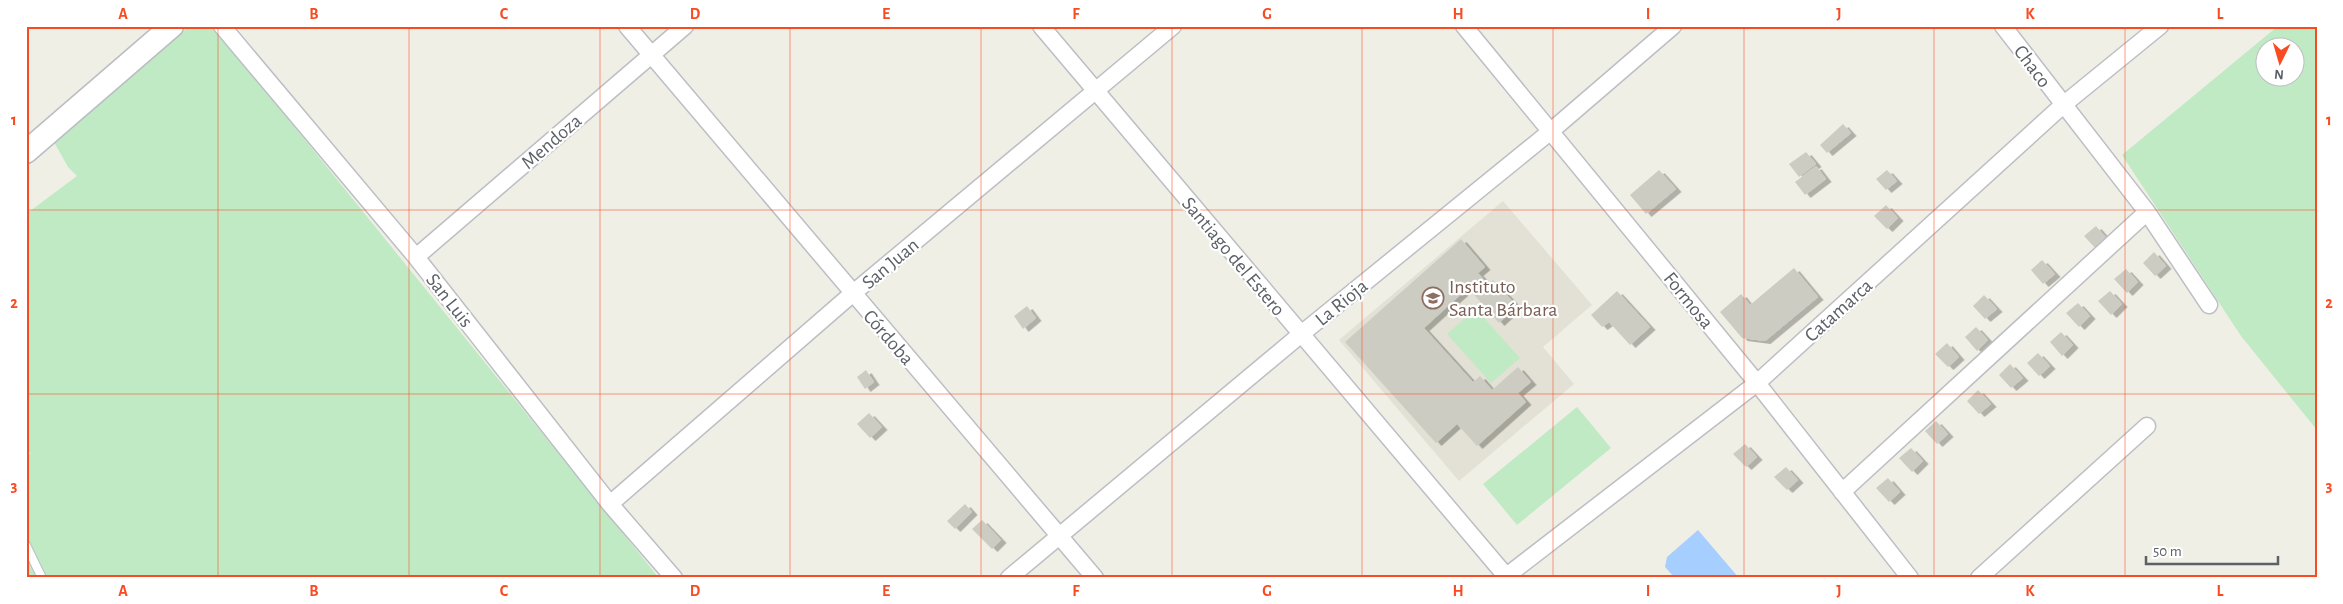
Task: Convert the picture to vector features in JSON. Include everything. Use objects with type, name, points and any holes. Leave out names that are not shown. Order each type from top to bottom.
[{"type":"street","points":[[26,152],[172,26]]},
{"type":"street","name":"San Luis","points":[[222,26],[416,257],[610,504],[674,578]]},
{"type":"street","name":"Córdoba","points":[[627,26],[1094,578]]},
{"type":"street","name":"Mendoza","points":[[416,257],[685,26]]},
{"type":"street","name":"Santiago del Estero","points":[[1041,26],[1505,577]]},
{"type":"street","name":"San Juan","points":[[610,504],[852,294],[1173,26]]},
{"type":"street","name":"Formosa","points":[[1464,26],[1757,383],[1910,578]]},
{"type":"street","name":"La Rioja","points":[[1009,578],[1300,335],[1552,131],[1673,26]]},
{"type":"street","name":"Chaco","points":[[2003,26],[2063,106],[2147,212],[2209,305]]},
{"type":"street","name":"Catamarca","points":[[1505,577],[1757,383],[2063,106],[2160,26]]},
{"type":"street","points":[[1842,492],[2147,212]]},
{"type":"street","points":[[1979,578],[2147,426]]},
{"type":"lane","points":[[26,545],[42,578]]},
{"type":"shaded area","points":[[1503,201],[1592,305],[1543,347],[1574,384],[1459,481],[1339,340]]},
{"type":"green space","points":[[189,26],[213,26],[659,578],[27,578],[26,456],[31,453],[26,451],[26,214],[77,176],[68,167],[54,142]]},
{"type":"green space","points":[[2278,26],[2317,26],[2317,430],[2241,336],[2122,155],[2256,44],[2256,88],[2306,88],[2306,38],[2263,38]]},
{"type":"green space","points":[[1476,309],[1520,358],[1491,383],[1447,334]]},
{"type":"green space","points":[[1577,407],[1611,448],[1517,525],[1483,484]]},
{"type":"water","points":[[1698,530],[1739,578],[1675,578],[1665,567],[1667,557]]},
{"type":"building","points":[[1843,124],[1851,133],[1827,153],[1820,145]]},
{"type":"building","points":[[1806,152],[1816,164],[1799,177],[1789,164]]},
{"type":"building","points":[[1816,166],[1826,179],[1805,195],[1795,182]]},
{"type":"building","points":[[1659,170],[1676,189],[1646,214],[1630,195]]},
{"type":"building","points":[[1887,170],[1897,181],[1886,190],[1876,179]]},
{"type":"building","points":[[1886,205],[1898,218],[1887,229],[1874,216]]},
{"type":"building","points":[[2096,226],[2108,240],[2097,250],[2084,236]]},
{"type":"building","points":[[1461,239],[1485,267],[1478,273],[1488,284],[1493,280],[1517,306],[1499,323],[1468,288],[1424,328],[1473,382],[1480,376],[1492,390],[1518,367],[1531,382],[1518,393],[1526,402],[1477,446],[1457,424],[1436,443],[1345,342]]},
{"type":"building","points":[[2154,252],[2166,266],[2155,276],[2143,263]]},
{"type":"building","points":[[2042,260],[2055,274],[2043,284],[2031,270]]},
{"type":"building","points":[[1794,268],[1818,297],[1765,341],[1742,338],[1720,312],[1741,294],[1750,305]]},
{"type":"building","points":[[2126,269],[2138,282],[2127,293],[2114,279]]},
{"type":"building","points":[[1617,291],[1650,327],[1630,345],[1609,322],[1602,327],[1591,315]]},
{"type":"building","points":[[2110,291],[2122,304],[2111,315],[2098,301]]},
{"type":"building","points":[[1984,295],[1997,309],[1985,319],[1973,306]]},
{"type":"building","points":[[2078,303],[2090,316],[2079,327],[2066,313]]},
{"type":"building","points":[[1027,306],[1036,318],[1023,329],[1014,316]]},
{"type":"building","points":[[1976,327],[1988,340],[1977,351],[1965,337]]},
{"type":"building","points":[[2061,332],[2073,345],[2062,356],[2050,342]]},
{"type":"building","points":[[1947,343],[1959,357],[1948,367],[1935,354]]},
{"type":"building","points":[[2038,353],[2050,366],[2039,376],[2027,363]]},
{"type":"building","points":[[2010,364],[2023,378],[2011,388],[1999,375]]},
{"type":"building","points":[[866,370],[874,382],[865,389],[857,377]]},
{"type":"building","points":[[1978,390],[1991,404],[1979,414],[1967,401]]},
{"type":"building","points":[[869,413],[882,427],[870,438],[857,424]]},
{"type":"building","points":[[1936,421],[1948,434],[1937,444],[1925,431]]},
{"type":"building","points":[[1745,444],[1757,457],[1746,467],[1733,454]]},
{"type":"building","points":[[1911,448],[1923,461],[1912,472],[1899,458]]},
{"type":"building","points":[[1786,467],[1798,480],[1787,490],[1774,477]]},
{"type":"building","points":[[1888,478],[1900,492],[1889,502],[1876,488]]},
{"type":"building","points":[[965,504],[972,512],[955,529],[947,521]]},
{"type":"building","points":[[982,520],[1001,540],[992,549],[972,529]]},
{"type":"place","name":"Instituto Santa Bárbara","points":[[1433,298]]}]
